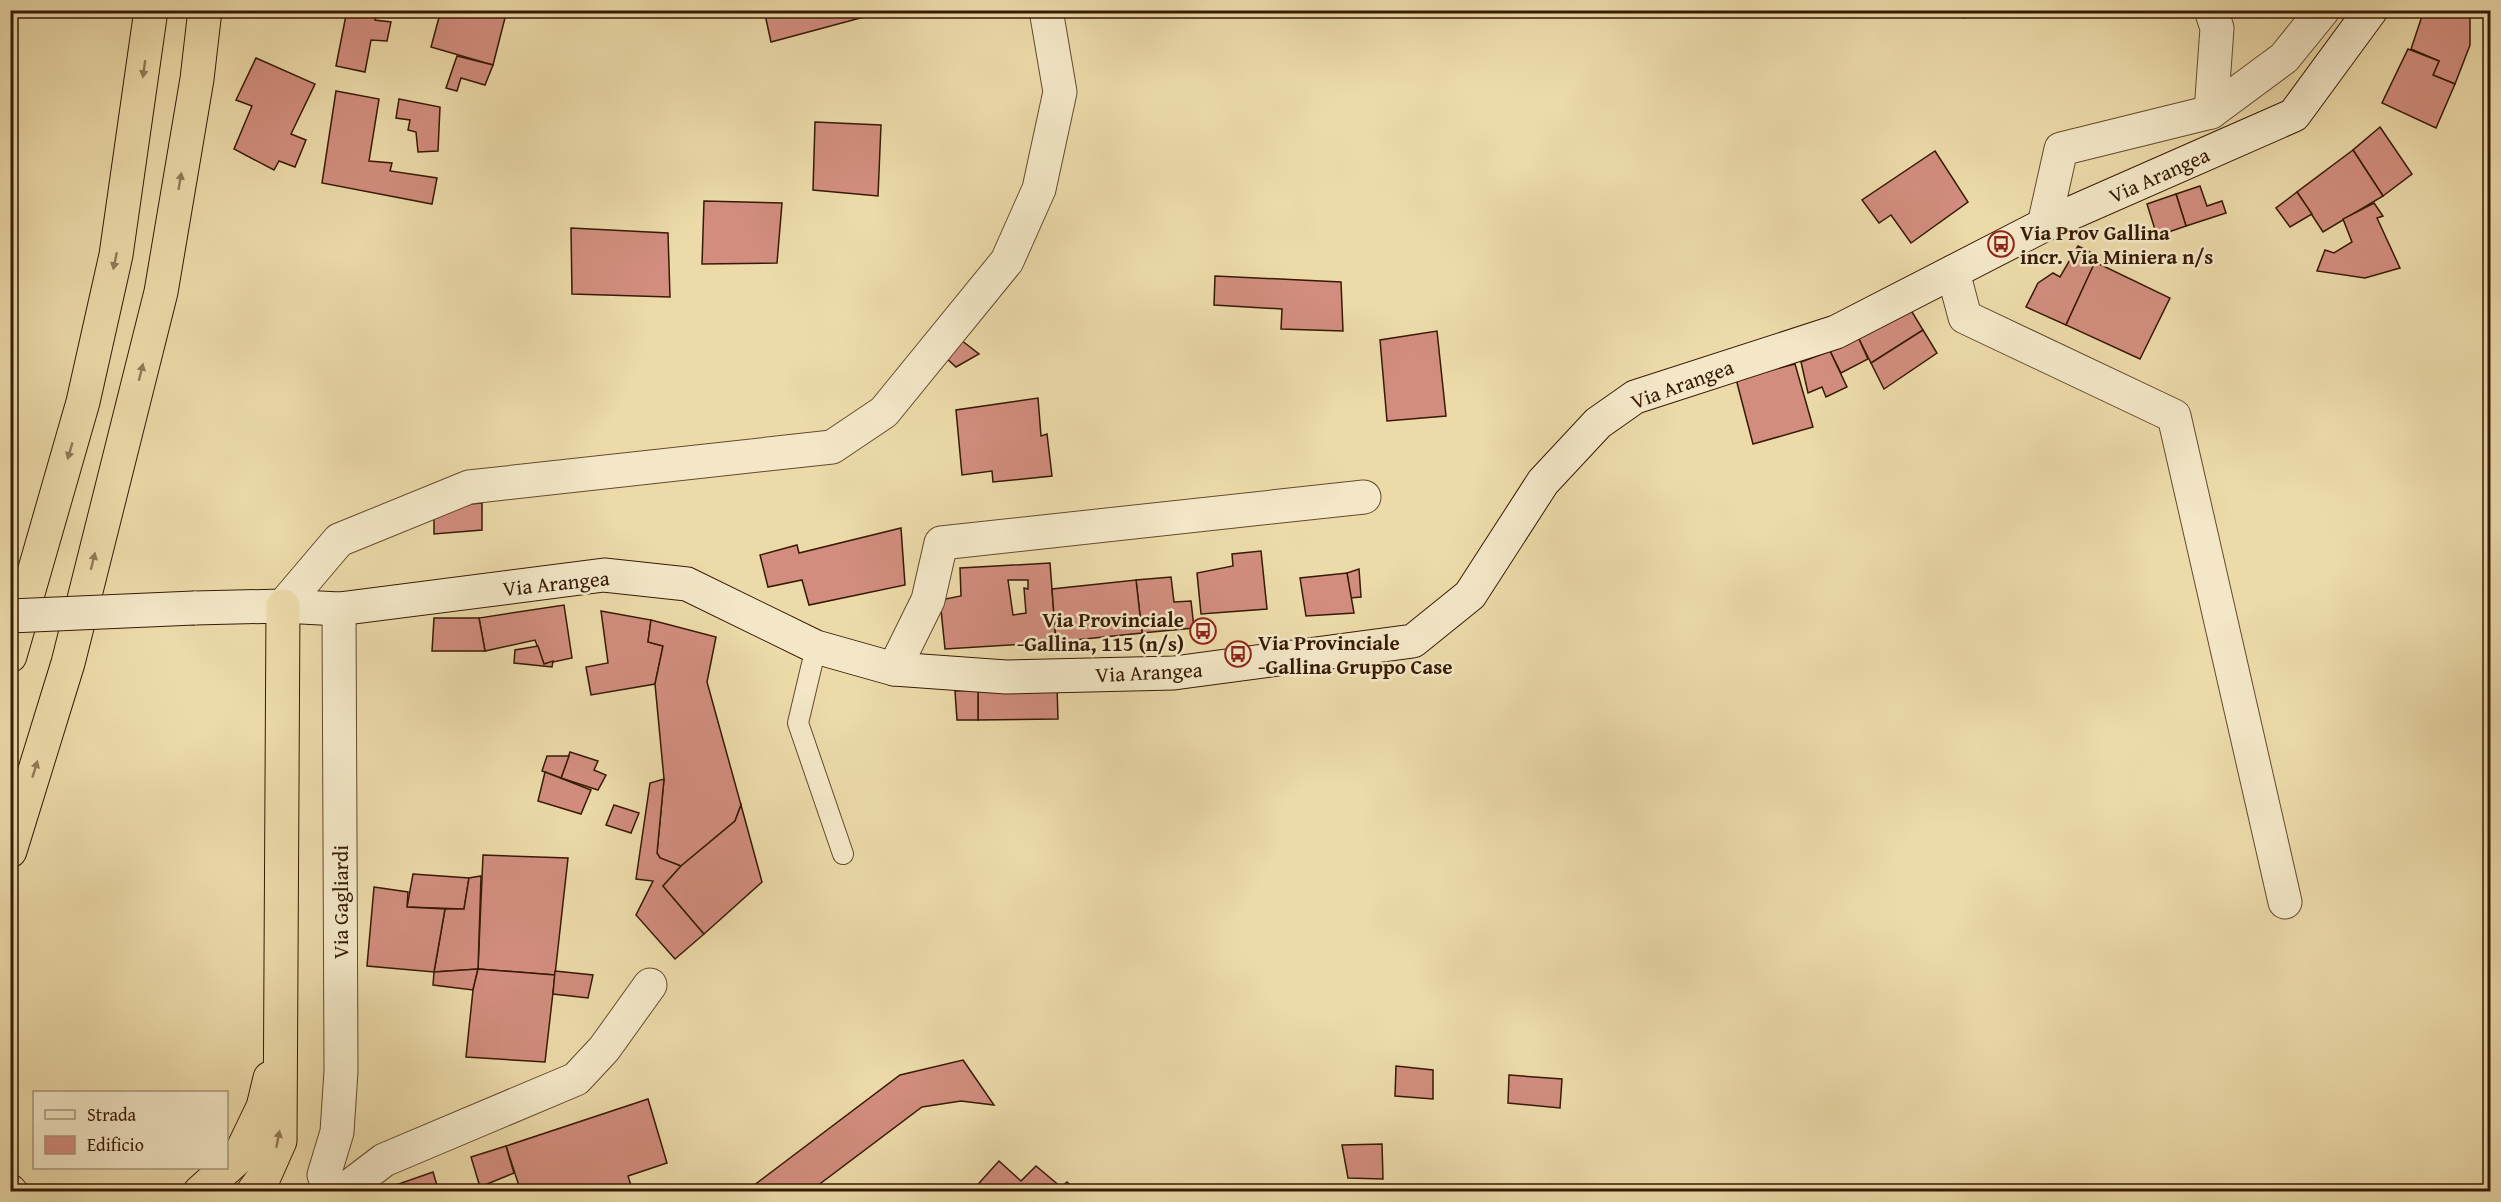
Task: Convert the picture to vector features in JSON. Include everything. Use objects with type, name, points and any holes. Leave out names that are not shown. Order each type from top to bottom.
[{"type":"highway","points":[[11,641],[83,402],[116,255],[151,10]]},
{"type":"highway","points":[[13,838],[68,663],[161,292],[197,79],[205,10]]},
{"type":"highway","points":[[253,1191],[264,1177],[280,1141],[283,606]]},
{"type":"highway","points":[[228,1167],[239,1157],[263,1107],[282,1027]]},
{"type":"highway","points":[[200,1191],[225,1169]]},
{"type":"street","points":[[283,606],[339,540],[469,487],[832,447],[884,412],[1007,261],[1039,189],[1060,92],[1046,10]]},
{"type":"street","points":[[2211,10],[2217,28],[2211,112]]},
{"type":"street","points":[[2044,225],[2061,149],[2211,112],[2284,58],[2323,10]]},
{"type":"street","name":"Via Arangea","points":[[11,641],[194,608],[283,606],[339,609],[604,575],[687,584],[816,647],[894,669],[1006,677],[1174,673],[1413,641],[1470,595],[1543,482],[1598,423],[1635,397],[1836,333],[2044,225],[2294,115],[2371,10]]},
{"type":"street","points":[[1953,272],[1965,317],[2174,416],[2285,902]]},
{"type":"street","points":[[894,669],[928,600],[941,543],[1364,497]]},
{"type":"street","name":"Via Gagliardi","points":[[328,1187],[337,1132],[341,1071],[339,609]]},
{"type":"street","points":[[328,1187],[384,1160],[576,1079],[604,1049],[650,986]]},
{"type":"lane","points":[[816,647],[798,723],[843,854]]},
{"type":"building","points":[[347,10],[378,10],[375,20],[391,22],[387,41],[371,40],[365,72],[336,66]]},
{"type":"building","points":[[441,10],[507,10],[493,65],[431,47]]},
{"type":"building","points":[[764,10],[890,10],[771,42]]},
{"type":"building","points":[[1960,10],[1978,10],[1964,18]]},
{"type":"building","points":[[2424,10],[2470,10],[2470,45],[2455,84],[2433,75],[2439,61],[2411,49]]},
{"type":"building","points":[[2408,49],[2439,61],[2433,75],[2455,84],[2436,128],[2382,103]]},
{"type":"building","points":[[457,56],[493,65],[485,85],[461,78],[457,91],[446,88]]},
{"type":"building","points":[[256,58],[315,84],[291,134],[306,140],[295,167],[279,161],[274,170],[234,149],[252,106],[236,100]]},
{"type":"building","points":[[336,91],[379,99],[369,161],[392,163],[390,171],[437,178],[432,204],[322,183]]},
{"type":"building","points":[[399,99],[440,107],[438,151],[418,152],[416,132],[408,130],[410,120],[396,118]]},
{"type":"building","points":[[815,122],[881,125],[878,196],[813,190]]},
{"type":"building","points":[[2380,127],[2412,174],[2383,196],[2353,150]]},
{"type":"building","points":[[2353,150],[2383,196],[2323,232],[2297,192]]},
{"type":"building","points":[[1935,151],[1968,202],[1911,243],[1891,215],[1879,223],[1862,200]]},
{"type":"building","points":[[2200,186],[2207,206],[2222,201],[2226,213],[2186,226],[2176,194]]},
{"type":"building","points":[[2297,192],[2312,214],[2290,227],[2276,208]]},
{"type":"building","points":[[2176,194],[2186,226],[2157,236],[2147,204]]},
{"type":"building","points":[[704,201],[782,203],[777,263],[702,264]]},
{"type":"building","points":[[2374,203],[2383,216],[2377,218],[2400,268],[2365,278],[2317,271],[2325,250],[2334,253],[2352,242],[2343,219]]},
{"type":"building","points":[[571,228],[668,233],[670,297],[572,294]]},
{"type":"building","points":[[2078,246],[2098,256],[2066,325],[2026,307],[2038,283],[2053,273],[2060,277]]},
{"type":"building","points":[[2095,262],[2170,298],[2140,359],[2066,325]]},
{"type":"building","points":[[1215,276],[1341,282],[1343,331],[1281,329],[1282,309],[1214,305]]},
{"type":"building","points":[[1909,307],[1923,330],[1871,363],[1858,337]]},
{"type":"building","points":[[1923,330],[1937,353],[1884,389],[1871,363]]},
{"type":"building","points":[[1437,331],[1446,416],[1387,421],[1380,340]]},
{"type":"building","points":[[1858,337],[1868,359],[1841,373],[1830,351]]},
{"type":"building","points":[[961,340],[979,354],[956,367],[945,357]]},
{"type":"building","points":[[1830,351],[1847,387],[1826,397],[1822,387],[1808,393],[1801,362]]},
{"type":"building","points":[[1795,364],[1813,427],[1753,444],[1736,379]]},
{"type":"building","points":[[1038,398],[1041,436],[1047,434],[1052,476],[993,482],[992,471],[962,475],[956,410]]},
{"type":"building","points":[[482,503],[482,530],[434,534],[434,507]]},
{"type":"building","points":[[901,528],[905,585],[809,605],[802,580],[768,587],[760,555],[797,545],[799,553]]},
{"type":"building","points":[[1261,551],[1267,609],[1201,614],[1197,573],[1233,566],[1232,554]]},
{"type":"building","points":[[1050,563],[1056,642],[945,649],[940,600],[961,596],[960,568]],"holes":[[[1008,580],[1028,580],[1028,589],[1024,588],[1026,613],[1013,615]]]},
{"type":"building","points":[[1359,569],[1361,597],[1350,598],[1347,573]]},
{"type":"building","points":[[1347,573],[1354,613],[1306,616],[1300,578]]},
{"type":"building","points":[[1171,577],[1174,602],[1191,601],[1194,628],[1142,633],[1136,580]]},
{"type":"building","points":[[1136,580],[1142,633],[1056,642],[1052,589]]},
{"type":"building","points":[[564,605],[572,658],[544,664],[535,640],[485,651],[479,618]]},
{"type":"building","points":[[601,611],[651,620],[648,642],[663,646],[655,684],[591,695],[586,667],[608,663]]},
{"type":"building","points":[[434,618],[479,618],[485,651],[432,651]]},
{"type":"building","points":[[651,620],[716,637],[707,682],[741,805],[735,821],[681,866],[660,858],[657,853],[664,779],[655,684],[663,646],[648,642]]},
{"type":"building","points":[[538,646],[544,664],[553,661],[552,667],[514,663],[515,650]]},
{"type":"building","points":[[1057,687],[1058,719],[978,720],[978,690]]},
{"type":"building","points":[[978,690],[978,720],[957,720],[955,691]]},
{"type":"building","points":[[570,752],[598,761],[594,770],[606,775],[598,790],[561,778]]},
{"type":"building","points":[[547,756],[569,756],[561,778],[542,771]]},
{"type":"building","points":[[545,772],[591,790],[581,814],[538,801]]},
{"type":"building","points":[[664,779],[657,853],[660,858],[681,866],[663,886],[704,934],[675,959],[636,915],[653,881],[636,879],[650,783]]},
{"type":"building","points":[[614,805],[639,813],[631,833],[606,825]]},
{"type":"building","points":[[741,805],[762,882],[704,934],[663,886],[681,866],[735,821]]},
{"type":"building","points":[[483,855],[568,858],[555,975],[478,969]]},
{"type":"building","points":[[413,874],[469,878],[464,909],[407,907]]},
{"type":"building","points":[[481,876],[478,969],[434,972],[445,909],[464,909],[469,878]]},
{"type":"building","points":[[374,887],[408,892],[407,907],[445,909],[434,972],[367,966]]},
{"type":"building","points":[[478,969],[473,990],[433,985],[434,972]]},
{"type":"building","points":[[478,969],[555,975],[545,1062],[466,1057],[473,990]]},
{"type":"building","points":[[555,971],[593,975],[588,998],[553,994]]},
{"type":"building","points":[[963,1060],[994,1105],[961,1101],[922,1107],[809,1192],[745,1192],[900,1075]]},
{"type":"building","points":[[1396,1066],[1433,1070],[1433,1099],[1395,1096]]},
{"type":"building","points":[[1509,1075],[1562,1079],[1560,1108],[1508,1103]]},
{"type":"building","points":[[648,1099],[667,1163],[628,1176],[633,1192],[565,1192],[564,1188],[555,1192],[521,1192],[506,1146]]},
{"type":"building","points":[[1382,1144],[1383,1179],[1348,1178],[1342,1145]]},
{"type":"building","points":[[506,1146],[514,1173],[480,1187],[471,1157]]},
{"type":"building","points":[[999,1161],[1021,1181],[1036,1166],[1061,1187],[1067,1182],[1078,1192],[971,1192]]},
{"type":"building","points":[[433,1172],[439,1192],[376,1192]]},
{"type":"place","name":"Via Prov Gallina incr. Via Miniera n/s","points":[[2001,244]]},
{"type":"place","name":"Via Provinciale -Gallina, 115 (n/s)","points":[[1203,631]]},
{"type":"place","name":"Via Provinciale -Gallina Gruppo Case","points":[[1238,654]]}]
